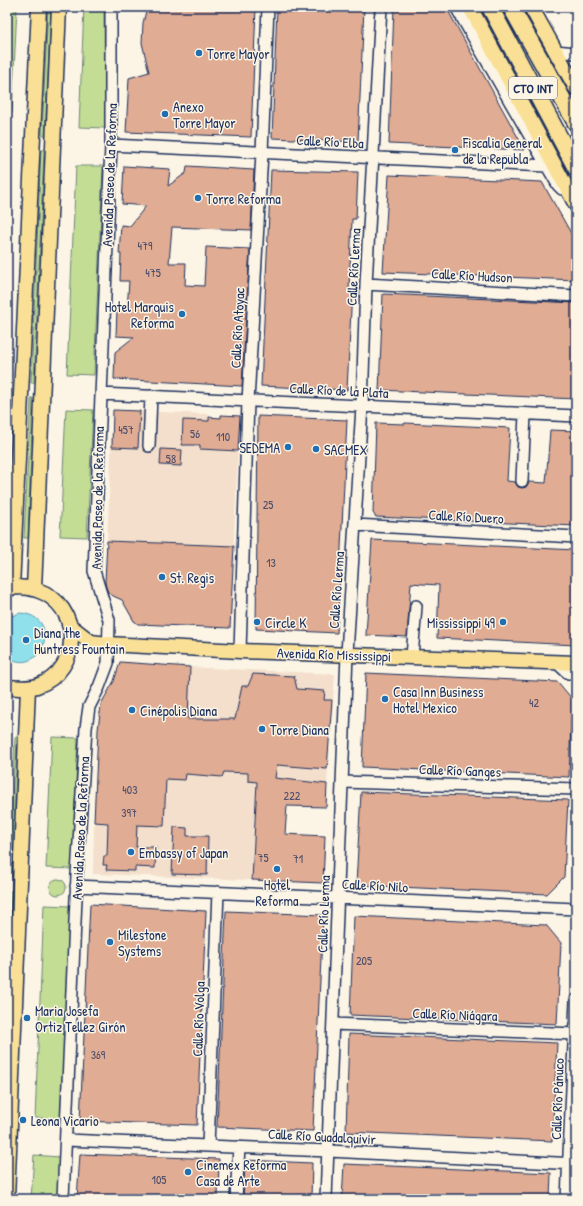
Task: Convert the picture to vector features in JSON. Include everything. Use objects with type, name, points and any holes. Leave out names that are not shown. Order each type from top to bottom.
[{"type":"highway","name":"CTO INT","points":[[490,7],[576,168]]},
{"type":"highway","name":"CTO INT","points":[[511,7],[576,123]]},
{"type":"main road","points":[[7,687],[22,689],[38,686],[52,678],[63,666],[70,651],[72,635],[68,618],[59,604],[45,593],[29,587],[9,588],[39,7]]},
{"type":"main road","points":[[34,589],[60,7]]},
{"type":"main road","name":"CTO INT","points":[[470,7],[576,204]]},
{"type":"main road","name":"CTO INT","points":[[530,7],[576,88]]},
{"type":"main road","name":"Avenida Río Mississippi","points":[[69,625],[92,642],[108,644],[240,651],[556,662],[574,672]]},
{"type":"main road","points":[[66,659],[78,648],[92,642]]},
{"type":"main road","points":[[7,1199],[28,688]]},
{"type":"street","name":"Avenida Paseo de la Reforma","points":[[63,1199],[76,886],[86,728],[89,707],[99,687],[108,663],[109,620],[94,571],[111,146],[111,7]]},
{"type":"street","name":"Calle Río Atoyac","points":[[240,651],[248,401],[262,153],[268,7]]},
{"type":"street","name":"Calle Río Lerma","points":[[326,1199],[347,654],[362,406],[366,284],[381,7]]},
{"type":"street","points":[[456,7],[558,185],[576,204]]},
{"type":"street","points":[[555,51],[576,53]]},
{"type":"street","name":"Calle Río Elba","points":[[111,146],[547,166]]},
{"type":"street","name":"Calle Río Hudson","points":[[366,284],[576,296]]},
{"type":"street","name":"Calle Río de la Plata","points":[[101,394],[576,416]]},
{"type":"street","points":[[149,446],[151,396]]},
{"type":"street","points":[[522,481],[525,414]]},
{"type":"street","name":"Calle Río Duero","points":[[355,525],[576,536]]},
{"type":"street","points":[[412,657],[416,606]]},
{"type":"street","name":"Calle Río Ganges","points":[[342,782],[576,789]]},
{"type":"street","name":"Calle Río Nilo","points":[[76,886],[576,909]]},
{"type":"street","name":"Calle Río Volga","points":[[208,1146],[218,892]]},
{"type":"street","name":"Calle Río Pánuco","points":[[567,1199],[573,1164],[576,1000]]},
{"type":"street","name":"Calle Río Niágara","points":[[333,1024],[575,1034]]},
{"type":"street","name":"Calle Río Guadalquivir","points":[[66,1140],[329,1151],[573,1164]]},
{"type":"street","points":[[236,1199],[239,1147]]},
{"type":"shaded area","points":[[113,410],[209,414],[208,449],[238,451],[230,628],[138,624],[131,618],[122,600],[108,592],[105,582]]},
{"type":"shaded area","points":[[120,662],[335,674],[327,784],[257,782],[254,833],[272,881],[93,874],[94,822],[100,710],[101,704],[114,681]]},
{"type":"green space","points":[[7,7],[17,7],[12,113],[7,113]]},
{"type":"green space","points":[[48,7],[51,7],[45,135],[42,135]]},
{"type":"green space","points":[[84,7],[104,7],[105,128],[79,127]]},
{"type":"green space","points":[[41,150],[44,150],[34,383],[31,383]]},
{"type":"green space","points":[[76,166],[103,166],[94,375],[67,374]]},
{"type":"green space","points":[[31,398],[33,398],[28,538],[24,538]]},
{"type":"green space","points":[[66,409],[93,410],[87,537],[60,536]]},
{"type":"green space","points":[[15,737],[17,737],[12,876],[9,876]]},
{"type":"green space","points":[[52,737],[78,738],[72,869],[46,868]]},
{"type":"green space","points":[[58,879],[65,884],[66,887],[61,894],[58,895],[51,890],[50,887],[55,880]]},
{"type":"green space","points":[[8,891],[11,891],[7,985]]},
{"type":"green space","points":[[44,905],[70,906],[61,1119],[35,1118]]},
{"type":"green space","points":[[34,1155],[59,1157],[57,1199],[31,1199]]},
{"type":"water","name":"Diana the Huntress Fountain","points":[[20,613],[34,617],[42,624],[45,634],[44,644],[39,654],[30,660],[20,662],[7,657],[7,618]]},
{"type":"building","name":"Torre Mayor","points":[[147,7],[256,7],[251,137],[126,132],[129,78],[149,72],[142,43],[143,23]]},
{"type":"building","points":[[277,7],[364,7],[358,142],[272,138]]},
{"type":"building","points":[[394,7],[446,7],[525,150],[389,144]]},
{"type":"building","points":[[124,166],[170,169],[168,186],[186,173],[187,166],[254,170],[251,230],[172,227],[169,263],[186,263],[185,285],[204,286],[206,247],[250,249],[242,386],[114,379],[115,352],[134,337],[116,336],[117,309],[127,309],[129,281],[120,281],[121,254],[119,254],[121,225],[130,226],[146,206],[122,204]]},
{"type":"building","points":[[271,170],[358,172],[356,219],[352,219],[349,290],[352,290],[347,390],[261,386]]},
{"type":"building","points":[[389,175],[542,182],[576,242],[576,280],[383,272]]},
{"type":"building","points":[[383,294],[576,303],[576,399],[379,390]]},
{"type":"building","points":[[113,410],[140,411],[138,448],[112,447]]},
{"type":"building","points":[[221,415],[240,416],[238,451],[200,449],[200,445],[182,445],[183,420],[209,421],[209,417],[221,418]]},
{"type":"building","points":[[258,416],[347,420],[337,633],[256,629]]},
{"type":"building","points":[[376,423],[510,428],[507,481],[515,482],[518,487],[522,488],[526,487],[529,482],[546,483],[550,430],[576,431],[576,526],[376,517],[373,513]]},
{"type":"building","points":[[161,449],[182,450],[181,466],[160,465]]},
{"type":"building","points":[[372,540],[576,550],[576,645],[437,638],[439,585],[411,583],[407,637],[366,635]]},
{"type":"building","points":[[107,541],[234,546],[230,628],[138,624],[134,621],[122,600],[111,595],[106,587]]},
{"type":"building","points":[[120,662],[190,667],[188,719],[235,719],[242,686],[248,686],[253,674],[294,676],[297,689],[325,691],[324,700],[332,700],[327,769],[277,765],[275,778],[327,784],[326,807],[287,806],[285,834],[325,836],[323,883],[252,880],[257,782],[248,781],[248,773],[224,772],[222,777],[186,774],[185,780],[166,779],[164,826],[137,825],[136,847],[156,847],[155,868],[135,867],[135,871],[106,870],[107,865],[103,865],[104,856],[107,856],[108,823],[94,822],[98,730],[101,704],[114,681]]},
{"type":"building","points":[[366,673],[558,682],[572,699],[569,777],[362,767]]},
{"type":"building","points":[[361,792],[568,800],[564,877],[547,894],[356,885]]},
{"type":"building","points":[[174,827],[187,828],[187,836],[208,836],[207,875],[172,874]]},
{"type":"building","points":[[90,904],[206,911],[197,1125],[80,1121]]},
{"type":"building","points":[[226,911],[323,915],[313,1131],[217,1127]]},
{"type":"building","points":[[354,916],[546,925],[561,943],[557,1024],[350,1015]]},
{"type":"building","points":[[349,1034],[557,1043],[552,1141],[346,1132]]},
{"type":"building","points":[[80,1154],[219,1159],[218,1199],[77,1199]]},
{"type":"building","points":[[245,1160],[312,1163],[311,1199],[243,1199]]},
{"type":"building","points":[[344,1164],[551,1173],[550,1199],[342,1199]]},
{"type":"place","name":"Torre Mayor","points":[[199,53]]},
{"type":"place","name":"Anexo Torre Mayor","points":[[165,114]]},
{"type":"place","name":"Fiscalia General de la Republa","points":[[455,150]]},
{"type":"place","name":"Torre Reforma","points":[[198,198]]},
{"type":"place","name":"Hotel Marquis Reforma","points":[[182,314]]},
{"type":"place","name":"SEDEMA","points":[[288,447]]},
{"type":"place","name":"SACMEX","points":[[316,449]]},
{"type":"place","name":"St. Regis","points":[[162,577]]},
{"type":"place","name":"Circle K","points":[[257,622]]},
{"type":"place","name":"Mississippi 49","points":[[503,622]]},
{"type":"place","name":"Diana the Huntress Fountain","points":[[26,640]]},
{"type":"place","name":"Casa Inn Business Hotel Mexico","points":[[385,699]]},
{"type":"place","name":"Cinépolis Diana","points":[[132,710]]},
{"type":"place","name":"Torre Diana","points":[[262,729]]},
{"type":"place","name":"Embassy of Japan","points":[[131,852]]},
{"type":"place","name":"Hotel Reforma","points":[[277,869]]},
{"type":"place","name":"Milestone Systems","points":[[110,942]]},
{"type":"place","name":"Maria Josefa Ortiz Tellez Girón","points":[[27,1018]]},
{"type":"place","name":"Leona Vicario","points":[[23,1120]]},
{"type":"place","name":"Cinemex Reforma Casa de Arte","points":[[188,1172]]}]
